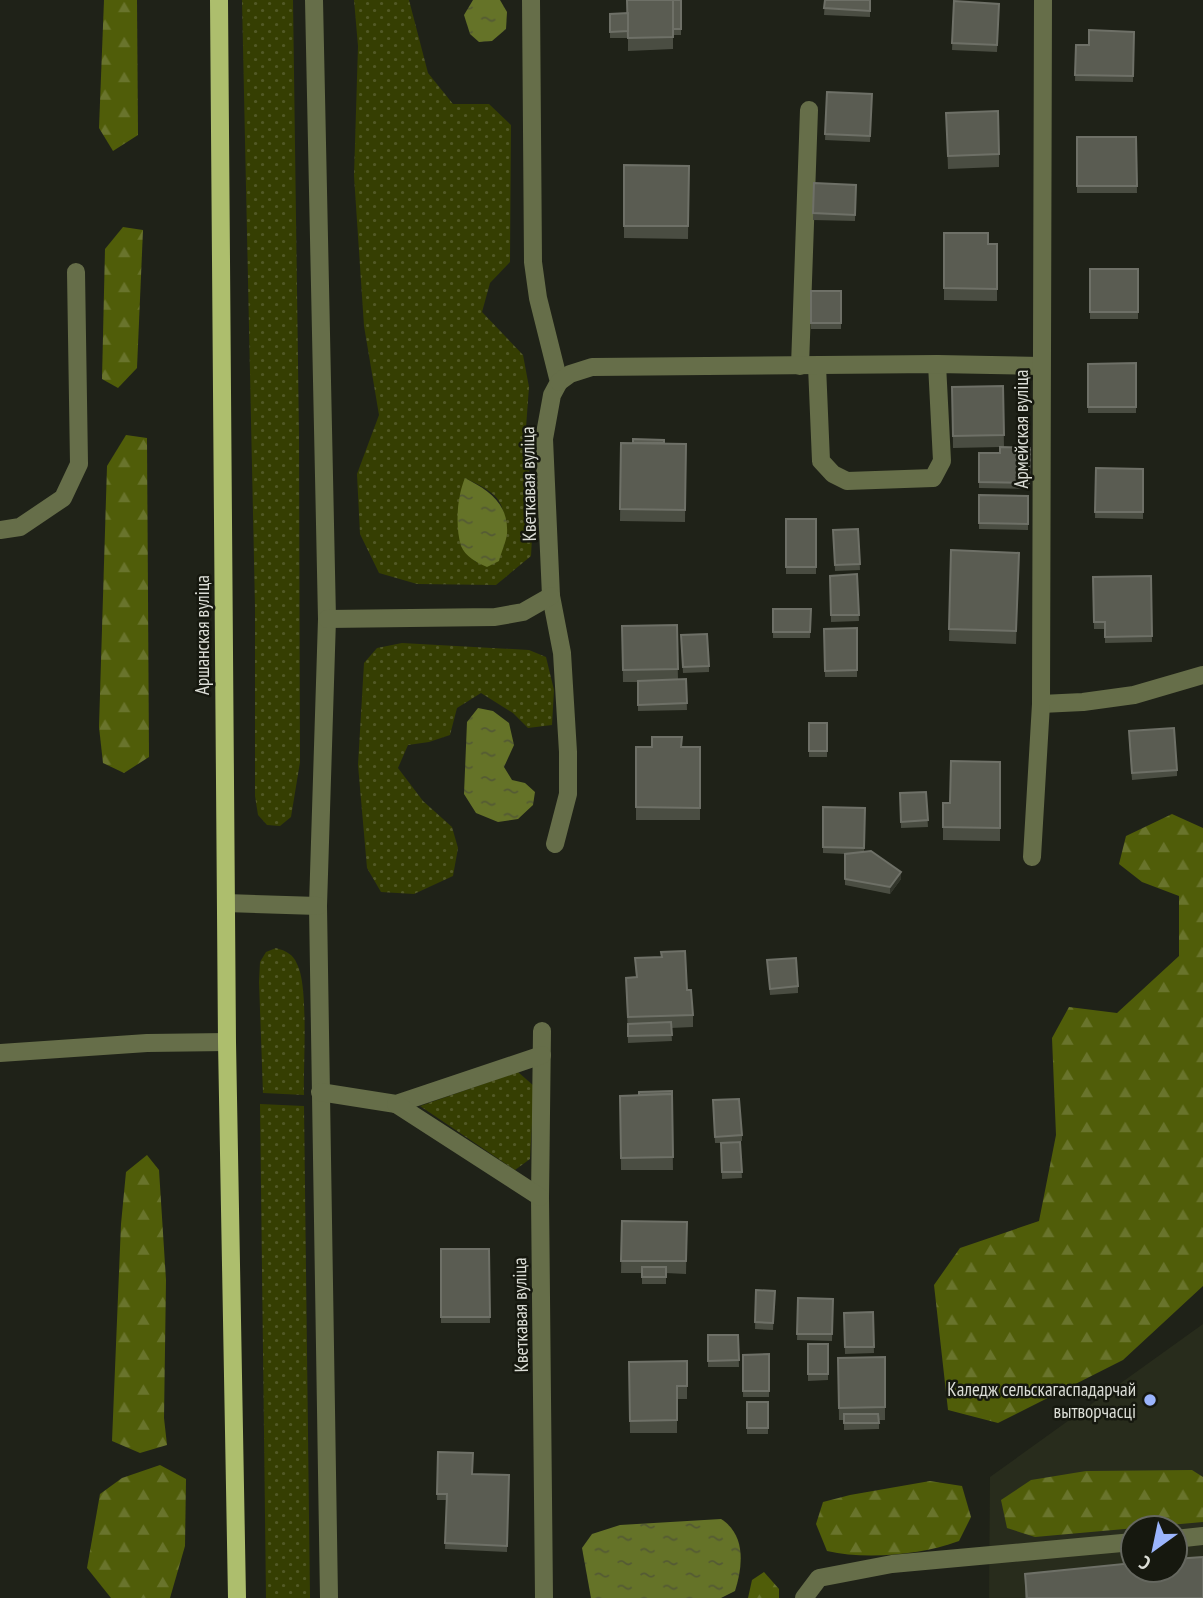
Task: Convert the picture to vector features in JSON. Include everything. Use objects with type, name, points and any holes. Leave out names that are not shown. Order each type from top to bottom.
[{"type":"main road","name":"Аршанская вуліца","points":[[219,0],[227,1042],[237,1598]]},
{"type":"street","points":[[314,0],[327,619],[318,906],[329,1598]]},
{"type":"street","points":[[531,0],[533,262],[538,298],[559,382],[570,374],[592,367],[936,364],[1041,366]]},
{"type":"street","name":"Армейская вуліца","points":[[1032,857],[1041,704],[1043,0]]},
{"type":"street","points":[[809,110],[808,366],[821,461],[832,474],[847,481],[933,478],[942,461],[936,364]]},
{"type":"street","points":[[0,530],[20,527],[63,498],[79,464],[76,272]]},
{"type":"street","name":"Кветкавая вуліца","points":[[555,844],[568,794],[568,752],[562,653],[551,596],[544,439],[552,395],[559,382]]},
{"type":"street","points":[[327,619],[495,617],[523,612],[551,596]]},
{"type":"street","points":[[1041,704],[1134,695],[1203,675]]},
{"type":"street","points":[[226,903],[318,906]]},
{"type":"street","name":"Кветкавая вуліца","points":[[542,1031],[540,1197],[544,1598]]},
{"type":"street","points":[[0,1053],[147,1043],[227,1042]]},
{"type":"street","points":[[396,1104],[542,1055]]},
{"type":"street","points":[[320,1093],[396,1104],[540,1197]]},
{"type":"street","points":[[804,1598],[819,1578],[892,1564],[1119,1543]]},
{"type":"shaded area","points":[[242,0],[293,0],[300,762],[291,817],[280,826],[267,825],[258,815],[255,796],[255,607]]},
{"type":"shaded area","points":[[354,0],[409,0],[428,73],[453,104],[489,104],[511,125],[510,262],[490,283],[482,312],[523,355],[529,387],[525,441],[534,502],[531,556],[496,585],[417,584],[379,573],[360,534],[357,474],[379,415],[364,326],[354,176],[358,46]],"holes":[[[465,478],[494,495],[502,506],[505,520],[502,548],[476,562],[462,548],[458,513]]]},
{"type":"shaded area","points":[[402,643],[529,650],[546,657],[554,690],[552,725],[528,728],[513,713],[481,693],[457,708],[450,735],[408,745],[398,768],[423,801],[452,827],[458,848],[453,876],[414,894],[381,892],[367,868],[358,765],[364,663],[377,648]]},
{"type":"shaded area","points":[[276,948],[293,958],[301,975],[304,1007],[304,1095],[263,1093],[260,962],[266,952]]},
{"type":"shaded area","points":[[518,1072],[534,1086],[530,1159],[515,1170],[420,1106]]},
{"type":"shaded area","points":[[260,1104],[304,1106],[310,1598],[266,1598]]},
{"type":"shaded area","name":"Каледж сельскагаспадарчай вытворчасці","points":[[1203,1324],[1203,1598],[989,1598],[990,1477]]},
{"type":"green space","points":[[104,0],[137,0],[138,135],[113,151],[99,128]]},
{"type":"green space","points":[[123,227],[143,230],[137,368],[118,388],[102,379],[105,249]]},
{"type":"green space","points":[[126,435],[147,438],[149,757],[124,773],[103,763],[99,727],[107,466]]},
{"type":"green space","points":[[1172,814],[1203,828],[1203,1286],[1123,1360],[998,1423],[948,1410],[934,1285],[960,1248],[1039,1221],[1056,1135],[1052,1038],[1069,1007],[1117,1013],[1179,956],[1179,896],[1142,882],[1119,864],[1126,836]]},
{"type":"green space","points":[[147,1155],[159,1170],[166,1280],[164,1418],[167,1445],[140,1453],[112,1441],[121,1224],[126,1172]]},
{"type":"green space","points":[[160,1465],[186,1479],[185,1546],[170,1598],[111,1598],[87,1568],[100,1494],[122,1478]]},
{"type":"green space","points":[[1192,1470],[1203,1477],[1203,1522],[1189,1523],[1189,1514],[1119,1514],[1119,1530],[1035,1537],[1007,1528],[1001,1500],[1031,1480],[1086,1471]]},
{"type":"green space","points":[[930,1481],[962,1486],[971,1517],[959,1541],[928,1550],[893,1555],[827,1551],[816,1524],[823,1502]]},
{"type":"green space","points":[[764,1572],[779,1589],[779,1598],[748,1598],[752,1580]]},
{"type":"water","points":[[473,0],[500,0],[507,12],[506,29],[492,41],[479,42],[470,34],[464,15]]},
{"type":"water","points":[[465,478],[489,493],[505,514],[507,534],[499,561],[487,567],[472,559],[461,546],[458,512]]},
{"type":"water","points":[[478,708],[493,711],[509,723],[514,745],[504,767],[512,780],[525,783],[535,792],[533,805],[518,819],[498,822],[476,813],[464,794],[467,722]]},
{"type":"water","points":[[721,1519],[735,1533],[739,1542],[741,1561],[735,1591],[721,1598],[591,1598],[582,1548],[592,1534],[620,1525]]},
{"type":"building","points":[[627,0],[673,0],[673,37],[628,38]]},
{"type":"building","points":[[673,0],[681,0],[681,29],[673,29]]},
{"type":"building","points":[[825,0],[870,0],[870,11],[824,8]]},
{"type":"building","points":[[954,1],[999,4],[997,45],[952,43]]},
{"type":"building","points":[[628,13],[628,31],[610,32],[610,14]]},
{"type":"building","points":[[1089,30],[1134,32],[1133,76],[1075,75],[1076,45],[1089,45]]},
{"type":"building","points":[[827,92],[872,94],[870,136],[825,134]]},
{"type":"building","points":[[998,111],[999,154],[948,156],[946,113]]},
{"type":"building","points":[[1077,137],[1136,137],[1137,186],[1077,186]]},
{"type":"building","points":[[624,165],[689,166],[688,226],[624,226]]},
{"type":"building","points":[[814,183],[856,185],[855,215],[813,213]]},
{"type":"building","points":[[944,233],[988,233],[988,244],[997,244],[997,289],[944,288]]},
{"type":"building","points":[[1090,269],[1138,269],[1138,312],[1090,312]]},
{"type":"building","points":[[811,291],[841,291],[841,323],[811,323]]},
{"type":"building","points":[[1136,363],[1136,407],[1088,407],[1088,364]]},
{"type":"building","points":[[1003,386],[1004,435],[953,436],[952,387]]},
{"type":"building","points":[[633,439],[664,440],[664,443],[633,443]]},
{"type":"building","points":[[621,443],[686,444],[685,510],[620,509]]},
{"type":"building","points":[[1000,447],[1030,448],[1029,483],[979,482],[979,453],[1000,453]]},
{"type":"building","points":[[1096,468],[1143,469],[1143,512],[1095,512]]},
{"type":"building","points":[[979,495],[1028,496],[1028,524],[979,523]]},
{"type":"building","points":[[786,519],[816,519],[816,567],[786,567]]},
{"type":"building","points":[[858,529],[860,564],[835,565],[833,530]]},
{"type":"building","points":[[951,550],[1019,553],[1016,631],[949,629]]},
{"type":"building","points":[[857,574],[859,615],[831,615],[830,576]]},
{"type":"building","points":[[1151,576],[1152,636],[1105,637],[1105,622],[1094,622],[1093,577]]},
{"type":"building","points":[[773,609],[811,609],[810,632],[773,632]]},
{"type":"building","points":[[677,625],[678,669],[623,670],[622,626]]},
{"type":"building","points":[[857,628],[857,670],[825,671],[824,629]]},
{"type":"building","points":[[707,634],[709,666],[683,667],[681,635]]},
{"type":"building","points":[[686,679],[687,703],[638,705],[638,681]]},
{"type":"building","points":[[809,723],[827,723],[827,751],[809,751]]},
{"type":"building","points":[[1174,728],[1177,770],[1132,773],[1129,731]]},
{"type":"building","points":[[652,737],[682,737],[681,747],[700,747],[700,808],[636,807],[636,747],[652,747]]},
{"type":"building","points":[[951,761],[1000,762],[1000,828],[943,827],[943,803],[950,803]]},
{"type":"building","points":[[926,792],[928,820],[901,822],[900,793]]},
{"type":"building","points":[[823,807],[865,808],[864,848],[823,847]]},
{"type":"building","points":[[871,851],[901,872],[890,887],[845,879],[845,854]]},
{"type":"building","points":[[685,951],[687,990],[691,990],[693,1015],[628,1017],[626,978],[637,977],[635,958],[662,957],[661,952]]},
{"type":"building","points":[[796,958],[798,986],[770,989],[767,960]]},
{"type":"building","points":[[671,1022],[672,1035],[628,1036],[628,1024]]},
{"type":"building","points":[[672,1091],[672,1094],[639,1095],[639,1092]]},
{"type":"building","points":[[672,1094],[673,1157],[621,1158],[620,1096]]},
{"type":"building","points":[[739,1099],[742,1135],[715,1137],[713,1100]]},
{"type":"building","points":[[740,1142],[742,1172],[722,1172],[721,1143]]},
{"type":"building","points":[[622,1221],[687,1222],[686,1261],[621,1261]]},
{"type":"building","points":[[441,1249],[489,1249],[490,1317],[441,1317]]},
{"type":"building","points":[[642,1267],[666,1267],[666,1277],[642,1277]]},
{"type":"building","points":[[756,1290],[775,1291],[773,1323],[755,1322]]},
{"type":"building","points":[[798,1298],[833,1299],[832,1334],[797,1334]]},
{"type":"building","points":[[873,1312],[874,1347],[845,1347],[844,1313]]},
{"type":"building","points":[[708,1335],[738,1335],[739,1360],[708,1361]]},
{"type":"building","points":[[808,1344],[828,1344],[828,1374],[808,1374]]},
{"type":"building","points":[[769,1354],[769,1391],[743,1391],[743,1355]]},
{"type":"building","points":[[885,1357],[885,1407],[839,1408],[838,1358]]},
{"type":"building","points":[[687,1361],[687,1386],[677,1386],[677,1420],[630,1421],[629,1362]]},
{"type":"building","points":[[747,1402],[768,1402],[768,1428],[747,1428]]},
{"type":"building","points":[[844,1414],[878,1414],[879,1423],[844,1423]]},
{"type":"building","points":[[438,1452],[473,1453],[472,1474],[509,1475],[507,1546],[445,1543],[447,1494],[437,1494]]},
{"type":"building","points":[[1203,1557],[1203,1598],[1027,1598],[1025,1574],[1119,1564],[1119,1584],[1189,1584],[1189,1558]]},
{"type":"place","name":"Каледж сельскагаспадарчай вытворчасці","points":[[1150,1400]]}]
